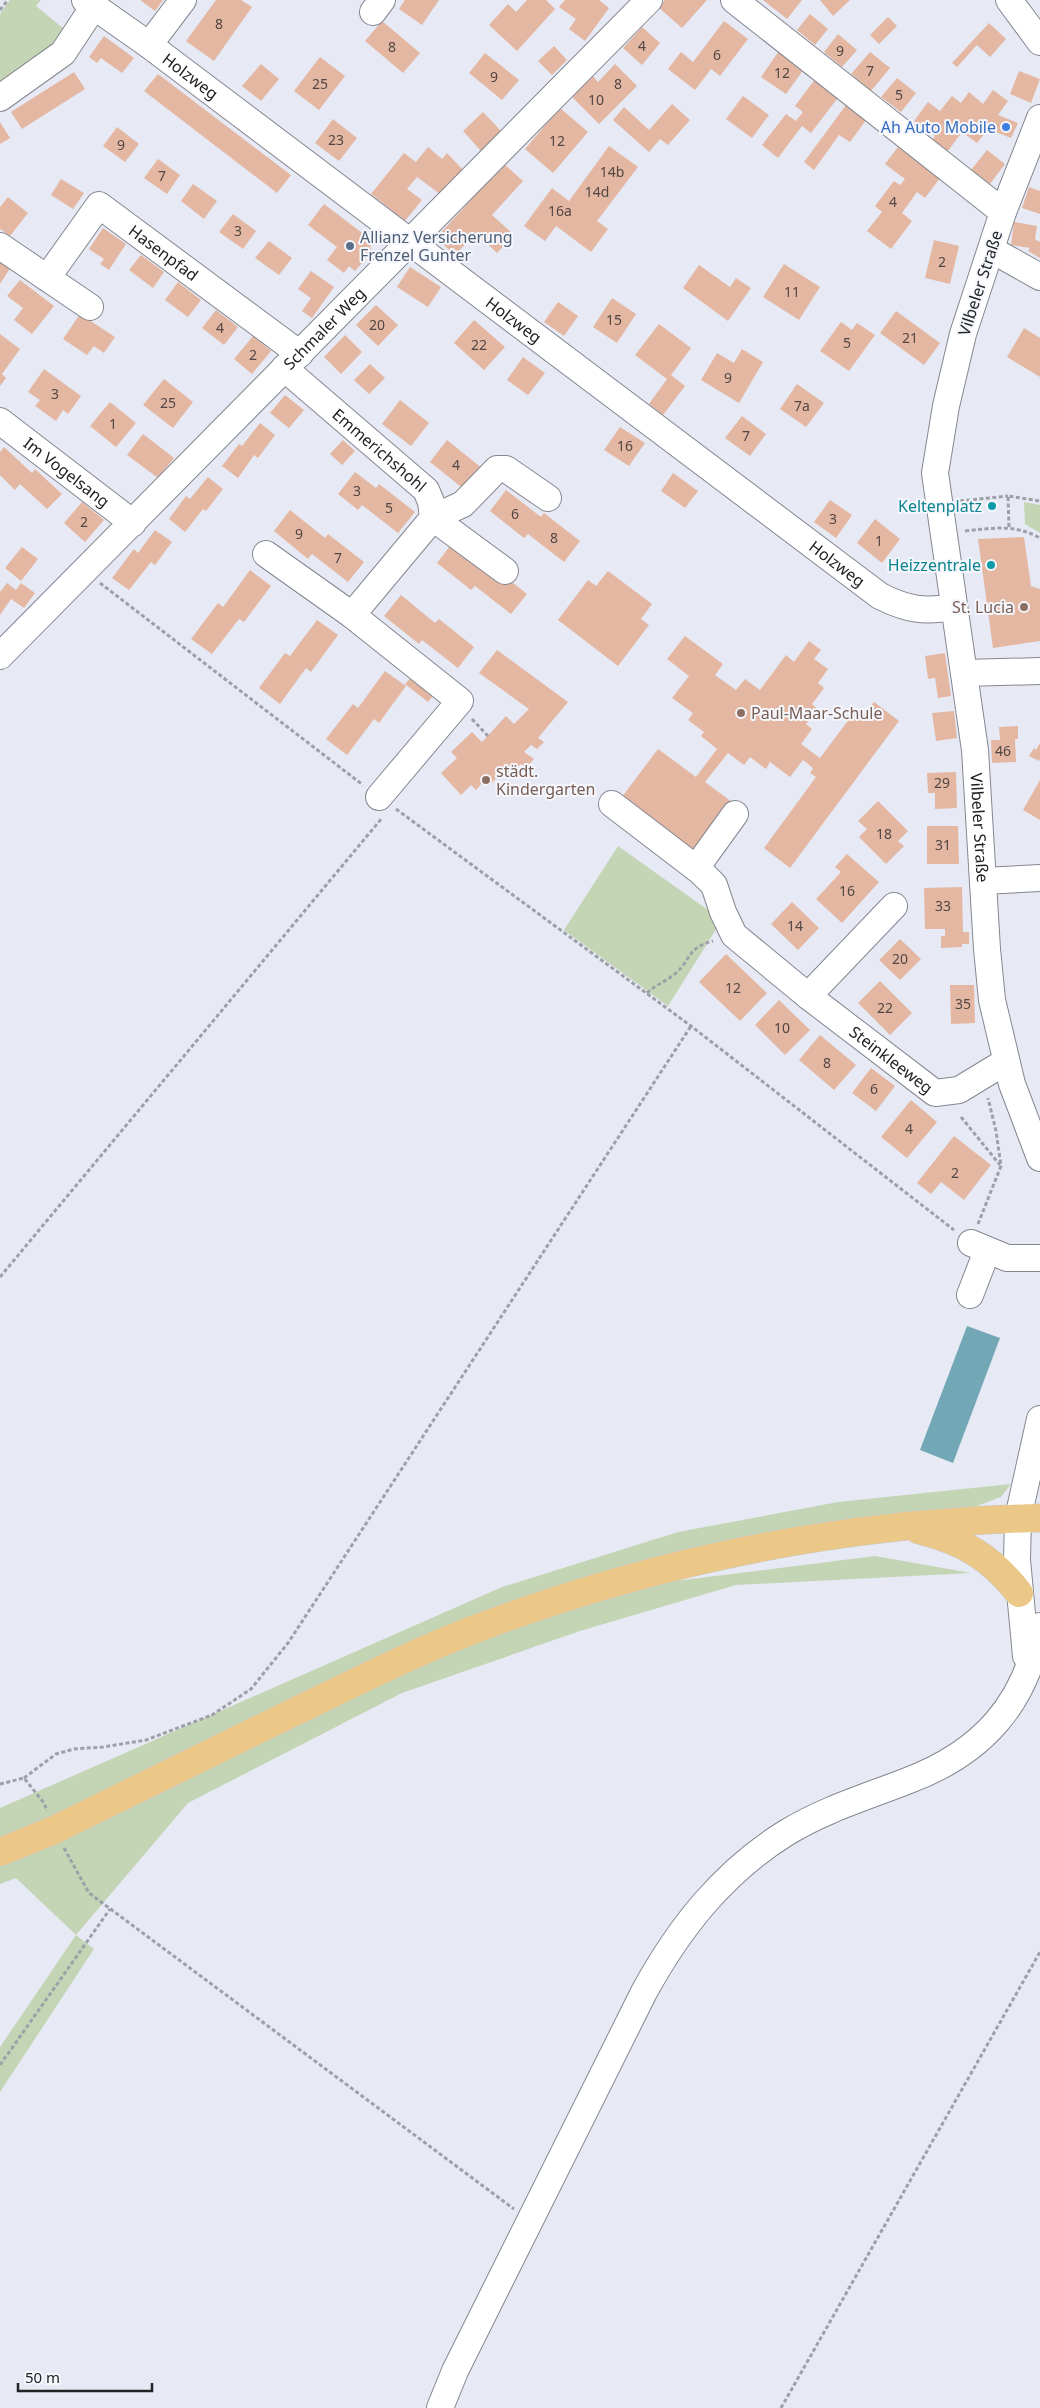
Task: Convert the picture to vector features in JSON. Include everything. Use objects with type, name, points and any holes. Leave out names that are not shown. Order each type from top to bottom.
[{"type":"main road","points":[[0,1852],[54,1830],[428,1648],[530,1609],[648,1573],[720,1556],[799,1541],[903,1526],[1029,1518]]},
{"type":"main road","points":[[903,1526],[948,1538],[983,1556],[998,1568],[1019,1593]]},
{"type":"street","points":[[149,45],[183,0]]},
{"type":"street","name":"Schmaler Weg","points":[[1,653],[134,524],[292,361],[649,0]]},
{"type":"street","points":[[734,0],[1003,212]]},
{"type":"street","points":[[1009,0],[1026,26],[1037,36]]},
{"type":"street","points":[[0,98],[63,53],[89,3]]},
{"type":"street","name":"Holzweg","points":[[89,3],[149,45],[880,596],[901,607],[928,611],[954,607]]},
{"type":"street","name":"Vilbeler Straße","points":[[1040,118],[1003,212],[963,334],[946,406],[940,453],[935,473],[979,783],[983,881],[992,1000],[1005,1062],[1040,1158]]},
{"type":"street","name":"Hasenpfad","points":[[47,278],[99,205],[292,361]]},
{"type":"street","points":[[0,246],[90,307]]},
{"type":"street","points":[[992,250],[1040,277]]},
{"type":"street","name":"Emmerichshohl","points":[[292,361],[426,490],[431,502],[432,518]]},
{"type":"street","name":"Im Vogelsang","points":[[1,423],[134,524]]},
{"type":"street","points":[[352,615],[432,518],[463,504],[497,469],[506,469],[548,498]]},
{"type":"street","points":[[432,518],[505,571]]},
{"type":"street","points":[[266,554],[352,615],[460,701],[386,802]]},
{"type":"street","points":[[964,673],[1040,671]]},
{"type":"street","points":[[612,804],[696,868],[714,885],[723,912],[734,935]]},
{"type":"street","points":[[696,868],[735,814]]},
{"type":"street","points":[[983,881],[1040,878]]},
{"type":"street","points":[[808,996],[894,906]]},
{"type":"street","name":"Steinkleeweg","points":[[734,935],[808,996],[935,1093],[959,1090],[1005,1062]]},
{"type":"street","points":[[970,1295],[979,1247],[1006,1258],[1040,1258]]},
{"type":"street","points":[[1026,1675],[1024,1633],[1019,1593],[1040,1419]]},
{"type":"street","points":[[440,2408],[455,2371],[655,1972],[680,1932],[707,1899],[740,1867],[788,1832],[848,1803],[933,1770],[972,1747],[1000,1720],[1020,1688],[1035,1651],[1040,1626]]},
{"type":"path","points":[[0,10],[8,0]]},
{"type":"path","points":[[1008,496],[1009,527]]},
{"type":"path","points":[[974,500],[1008,496],[1040,501]]},
{"type":"path","points":[[942,532],[1009,527],[1026,530],[1040,538]]},
{"type":"path","points":[[86,572],[386,802],[691,1026],[979,1247],[1001,1166],[996,1131],[983,1075]]},
{"type":"path","points":[[0,1277],[386,802]]},
{"type":"path","points":[[647,993],[677,972],[686,957],[699,946],[734,935]]},
{"type":"path","points":[[0,1784],[24,1778],[56,1754],[74,1749],[146,1740],[212,1715],[251,1689],[288,1643],[691,1026]]},
{"type":"path","points":[[961,1117],[1001,1166]]},
{"type":"path","points":[[24,1778],[44,1803],[54,1830],[89,1893],[498,2199],[531,2220]]},
{"type":"path","points":[[0,2065],[110,1909]]},
{"type":"path","points":[[781,2408],[1040,1952]]},
{"type":"green space","points":[[10,0],[41,0],[36,6],[69,33],[0,91],[0,14]]},
{"type":"green space","points":[[1024,502],[1040,505],[1040,533],[1025,524]]},
{"type":"green space","points":[[618,846],[722,920],[668,1006],[564,930]]},
{"type":"green space","points":[[1011,1484],[1001,1497],[974,1507],[876,1519],[634,1564],[0,1843],[0,1808],[502,1587],[678,1532],[838,1502]]},
{"type":"green space","points":[[875,1556],[971,1573],[736,1585],[580,1631],[402,1693],[188,1803],[76,1935],[16,1878],[0,1884],[0,1862],[488,1634],[667,1582]]},
{"type":"green space","points":[[76,1935],[94,1949],[0,2092],[0,2047]]},
{"type":"water","points":[[967,1326],[1000,1338],[953,1463],[920,1450]]},
{"type":"building","points":[[140,0],[163,0],[155,11]]},
{"type":"building","points":[[216,0],[241,0],[252,7],[214,61],[186,41]]},
{"type":"building","points":[[405,0],[439,0],[422,25],[399,9]]},
{"type":"building","points":[[527,0],[546,0],[555,9],[517,51],[489,25],[508,4],[516,12]]},
{"type":"building","points":[[565,0],[599,0],[609,8],[585,41],[569,29],[576,19],[559,7]]},
{"type":"building","points":[[665,0],[707,0],[682,28],[658,7]]},
{"type":"building","points":[[763,0],[802,0],[787,19]]},
{"type":"building","points":[[820,0],[850,0],[833,16]]},
{"type":"building","points":[[810,14],[828,29],[815,45],[797,30]]},
{"type":"building","points":[[888,17],[897,26],[879,44],[870,35]]},
{"type":"building","points":[[382,21],[420,53],[403,73],[365,41]]},
{"type":"building","points":[[724,21],[748,39],[720,76],[711,69],[695,90],[668,69],[681,52],[693,62]]},
{"type":"building","points":[[989,23],[1006,39],[990,57],[977,45],[957,67],[952,63]]},
{"type":"building","points":[[642,27],[660,43],[642,65],[623,48]]},
{"type":"building","points":[[838,34],[857,50],[842,67],[824,52]]},
{"type":"building","points":[[104,36],[134,58],[122,73],[101,58],[97,63],[89,57]]},
{"type":"building","points":[[554,46],[567,60],[552,75],[538,61]]},
{"type":"building","points":[[779,51],[804,69],[786,94],[761,77]]},
{"type":"building","points":[[870,52],[890,68],[871,91],[851,74]]},
{"type":"building","points":[[485,53],[519,80],[502,100],[469,73]]},
{"type":"building","points":[[320,57],[345,76],[319,110],[294,91]]},
{"type":"building","points":[[261,64],[279,79],[261,101],[242,86]]},
{"type":"building","points":[[615,64],[637,86],[599,124],[572,97],[593,76],[598,82]]},
{"type":"building","points":[[1019,71],[1040,79],[1031,103],[1010,94]]},
{"type":"building","points":[[74,72],[85,89],[22,129],[11,112]]},
{"type":"building","points":[[158,74],[291,175],[277,193],[144,91]]},
{"type":"building","points":[[816,78],[840,95],[811,133],[802,126],[778,158],[762,145],[786,114],[796,121],[803,112],[795,106]]},
{"type":"building","points":[[897,78],[916,93],[901,112],[881,97]]},
{"type":"building","points":[[993,90],[1008,101],[998,115],[1018,123],[1011,138],[988,129],[977,143],[962,132],[948,151],[932,140],[935,136],[914,121],[928,102],[940,111],[952,96],[961,103],[969,92],[983,104]]},
{"type":"building","points":[[743,96],[769,115],[752,138],[726,119]]},
{"type":"building","points":[[672,104],[690,120],[668,145],[660,139],[649,152],[613,120],[624,107],[649,130]]},
{"type":"building","points":[[846,105],[866,120],[850,142],[839,135],[814,170],[804,162]]},
{"type":"building","points":[[560,108],[588,132],[553,173],[525,149]]},
{"type":"building","points":[[483,112],[502,132],[481,151],[463,131]]},
{"type":"building","points":[[333,119],[357,138],[339,161],[315,143]]},
{"type":"building","points":[[0,122],[10,138],[0,144]]},
{"type":"building","points":[[117,127],[139,144],[125,162],[103,146]]},
{"type":"building","points":[[609,146],[638,167],[597,221],[608,229],[591,252],[556,226],[545,241],[524,226],[552,188],[569,201]]},
{"type":"building","points":[[428,147],[442,159],[447,153],[464,171],[440,194],[417,177],[407,189],[422,200],[405,221],[371,194],[404,153],[416,162]]},
{"type":"building","points":[[898,147],[940,178],[925,198],[917,192],[902,213],[912,221],[891,249],[867,231],[882,212],[875,206],[894,181],[900,185],[905,179],[885,164]]},
{"type":"building","points":[[987,150],[1005,164],[990,184],[971,170]]},
{"type":"building","points":[[158,159],[180,175],[167,194],[144,178]]},
{"type":"building","points":[[504,164],[523,181],[492,215],[514,235],[497,253],[476,233],[455,255],[436,238]]},
{"type":"building","points":[[61,179],[84,193],[73,209],[51,195]]},
{"type":"building","points":[[193,184],[217,201],[204,219],[181,201]]},
{"type":"building","points":[[1029,187],[1040,191],[1040,214],[1022,208]]},
{"type":"building","points":[[8,197],[28,213],[10,236],[0,229],[0,207]]},
{"type":"building","points":[[324,204],[370,239],[371,253],[355,271],[349,266],[344,273],[327,260],[337,247],[308,225]]},
{"type":"building","points":[[233,214],[256,231],[243,249],[219,232]]},
{"type":"building","points":[[1014,222],[1037,226],[1035,239],[1040,242],[1040,258],[1028,251],[1030,248],[1011,245]]},
{"type":"building","points":[[103,228],[126,244],[109,270],[100,264],[104,259],[89,249]]},
{"type":"building","points":[[934,240],[959,246],[950,284],[925,278]]},
{"type":"building","points":[[269,241],[292,258],[279,275],[255,258]]},
{"type":"building","points":[[141,255],[164,272],[153,288],[129,270]]},
{"type":"building","points":[[0,259],[11,267],[0,284]]},
{"type":"building","points":[[784,264],[820,287],[799,320],[763,297]]},
{"type":"building","points":[[699,265],[730,287],[736,278],[751,288],[728,321],[683,288]]},
{"type":"building","points":[[410,267],[441,287],[428,307],[397,287]]},
{"type":"building","points":[[311,271],[334,287],[312,318],[302,311],[311,298],[298,289]]},
{"type":"building","points":[[20,280],[54,306],[32,334],[14,320],[23,308],[7,296]]},
{"type":"building","points":[[178,282],[201,300],[188,317],[165,300]]},
{"type":"building","points":[[612,298],[636,314],[617,343],[593,327]]},
{"type":"building","points":[[558,302],[578,316],[564,336],[544,322]]},
{"type":"building","points":[[376,305],[398,325],[378,346],[356,325]]},
{"type":"building","points":[[216,310],[238,327],[224,345],[202,328]]},
{"type":"building","points":[[896,311],[940,343],[924,365],[880,333]]},
{"type":"building","points":[[80,314],[115,337],[104,353],[94,346],[87,355],[63,339]]},
{"type":"building","points":[[474,320],[505,347],[484,370],[454,343]]},
{"type":"building","points":[[841,322],[852,330],[857,323],[875,335],[849,371],[820,351]]},
{"type":"building","points":[[659,324],[691,348],[671,375],[685,386],[663,415],[649,404],[667,379],[635,355]]},
{"type":"building","points":[[1024,328],[1040,338],[1040,377],[1007,357]]},
{"type":"building","points":[[0,334],[20,349],[2,374],[6,378],[0,386]]},
{"type":"building","points":[[345,335],[362,352],[341,374],[324,357]]},
{"type":"building","points":[[253,336],[271,351],[252,374],[234,359]]},
{"type":"building","points":[[742,349],[763,362],[739,403],[701,380],[717,353],[734,363]]},
{"type":"building","points":[[523,357],[545,373],[528,395],[507,380]]},
{"type":"building","points":[[370,364],[385,378],[369,394],[354,380]]},
{"type":"building","points":[[44,369],[81,396],[68,414],[63,410],[56,421],[35,406],[40,400],[28,392]]},
{"type":"building","points":[[164,379],[193,402],[173,428],[143,405]]},
{"type":"building","points":[[797,384],[824,403],[806,427],[780,409]]},
{"type":"building","points":[[285,395],[304,410],[289,428],[270,413]]},
{"type":"building","points":[[400,400],[429,423],[411,446],[382,424]]},
{"type":"building","points":[[110,402],[136,423],[116,447],[90,426]]},
{"type":"building","points":[[742,416],[766,434],[750,456],[725,438]]},
{"type":"building","points":[[260,423],[275,435],[258,458],[254,455],[238,478],[222,466],[239,444],[242,446]]},
{"type":"building","points":[[620,427],[645,443],[629,466],[604,450]]},
{"type":"building","points":[[143,434],[174,458],[158,478],[127,455]]},
{"type":"building","points":[[343,440],[355,451],[342,465],[330,454]]},
{"type":"building","points":[[447,440],[483,469],[465,490],[430,462]]},
{"type":"building","points":[[4,447],[32,473],[35,469],[62,494],[47,509],[20,484],[15,490],[0,475],[0,452]]},
{"type":"building","points":[[355,472],[376,488],[379,484],[415,512],[398,533],[362,505],[358,510],[338,494]]},
{"type":"building","points":[[673,473],[698,491],[685,508],[661,491]]},
{"type":"building","points":[[208,477],[223,489],[206,511],[203,509],[185,532],[169,519],[186,496],[190,499]]},
{"type":"building","points":[[506,490],[541,517],[544,513],[580,541],[564,562],[528,534],[524,538],[490,511]]},
{"type":"building","points":[[830,500],[852,515],[836,538],[814,522]]},
{"type":"building","points":[[82,502],[104,520],[85,542],[64,523]]},
{"type":"building","points":[[290,510],[325,538],[328,534],[364,562],[348,582],[312,554],[308,559],[274,531]]},
{"type":"building","points":[[875,519],[900,539],[882,563],[857,543]]},
{"type":"building","points":[[155,530],[172,542],[155,565],[151,562],[129,590],[112,578],[134,549],[138,553]]},
{"type":"building","points":[[1024,537],[1031,586],[1040,589],[1040,641],[993,648],[978,539]]},
{"type":"building","points":[[453,542],[491,565],[527,594],[511,614],[475,586],[471,590],[437,563]]},
{"type":"building","points":[[22,547],[38,559],[21,581],[5,568]]},
{"type":"building","points":[[250,570],[271,586],[244,622],[239,619],[212,654],[191,639],[218,603],[223,607]]},
{"type":"building","points":[[608,571],[652,604],[641,619],[649,625],[618,666],[558,620],[588,580],[596,586]]},
{"type":"building","points":[[7,583],[16,590],[21,583],[35,593],[24,608],[11,599],[0,615],[0,592]]},
{"type":"building","points":[[401,595],[435,623],[439,619],[474,647],[458,668],[422,640],[419,644],[384,616]]},
{"type":"building","points":[[317,620],[338,635],[311,672],[306,668],[280,704],[259,688],[285,653],[290,656]]},
{"type":"building","points":[[685,636],[723,664],[715,675],[736,690],[745,679],[760,690],[786,655],[794,662],[809,641],[821,650],[814,659],[828,669],[818,683],[824,688],[812,704],[818,709],[806,724],[812,729],[801,744],[820,758],[853,714],[860,719],[874,702],[899,721],[790,868],[764,848],[816,777],[810,773],[813,768],[803,760],[790,777],[770,762],[766,769],[750,757],[744,765],[728,753],[705,782],[732,802],[692,856],[619,801],[658,749],[696,777],[717,749],[701,736],[704,732],[688,720],[693,713],[672,698],[689,676],[667,659]]},
{"type":"building","points":[[497,650],[568,702],[538,738],[544,742],[537,749],[531,745],[524,752],[534,759],[526,768],[521,764],[507,777],[502,773],[488,786],[483,782],[476,790],[471,785],[461,795],[441,773],[457,758],[451,752],[472,732],[482,742],[506,716],[514,724],[529,709],[479,673]]},
{"type":"building","points":[[945,653],[951,696],[938,698],[935,678],[928,679],[925,656]]},
{"type":"building","points":[[385,671],[406,686],[379,723],[374,719],[347,755],[326,739],[353,704],[358,708]]},
{"type":"building","points":[[415,673],[437,691],[428,702],[405,684]]},
{"type":"building","points":[[954,711],[957,738],[936,741],[932,713]]},
{"type":"building","points":[[1018,726],[1018,739],[1015,739],[1016,762],[992,763],[991,740],[1000,740],[999,727]]},
{"type":"building","points":[[1040,743],[1040,759],[1039,761],[1029,756]]},
{"type":"building","points":[[956,772],[957,808],[935,809],[935,793],[928,793],[927,773]]},
{"type":"building","points":[[1040,780],[1040,820],[1023,810]]},
{"type":"building","points":[[878,801],[908,831],[898,841],[904,846],[886,864],[859,837],[867,829],[858,821]]},
{"type":"building","points":[[927,826],[958,826],[959,864],[927,864]]},
{"type":"building","points":[[847,854],[879,882],[842,923],[816,899],[841,872],[835,867]]},
{"type":"building","points":[[962,887],[963,932],[969,932],[969,944],[962,944],[962,947],[941,948],[941,936],[945,936],[945,929],[925,929],[924,888]]},
{"type":"building","points":[[792,902],[819,928],[798,950],[771,924]]},
{"type":"building","points":[[900,939],[921,959],[900,980],[879,960]]},
{"type":"building","points":[[726,954],[767,993],[740,1021],[699,982]]},
{"type":"building","points":[[880,981],[912,1013],[890,1035],[858,1003]]},
{"type":"building","points":[[950,985],[974,985],[975,1023],[951,1024]]},
{"type":"building","points":[[779,1000],[810,1030],[785,1055],[755,1025]]},
{"type":"building","points":[[820,1035],[856,1065],[834,1090],[799,1060]]},
{"type":"building","points":[[871,1068],[895,1086],[876,1111],[852,1093]]},
{"type":"building","points":[[911,1100],[937,1122],[907,1158],[881,1137]]},
{"type":"building","points":[[954,1136],[991,1165],[964,1200],[941,1182],[931,1194],[917,1183]]},
{"type":"place","name":"Ah Auto Mobile","points":[[1006,127]]},
{"type":"place","name":"Allianz Versicherung Frenzel Gunter","points":[[350,246]]},
{"type":"place","name":"Keltenplatz","points":[[992,506]]},
{"type":"place","name":"Heizzentrale","points":[[991,565]]},
{"type":"place","name":"St. Lucia","points":[[1024,607]]},
{"type":"place","name":"Paul-Maar-Schule","points":[[741,713]]},
{"type":"place","name":"städt. Kindergarten","points":[[486,780]]}]
